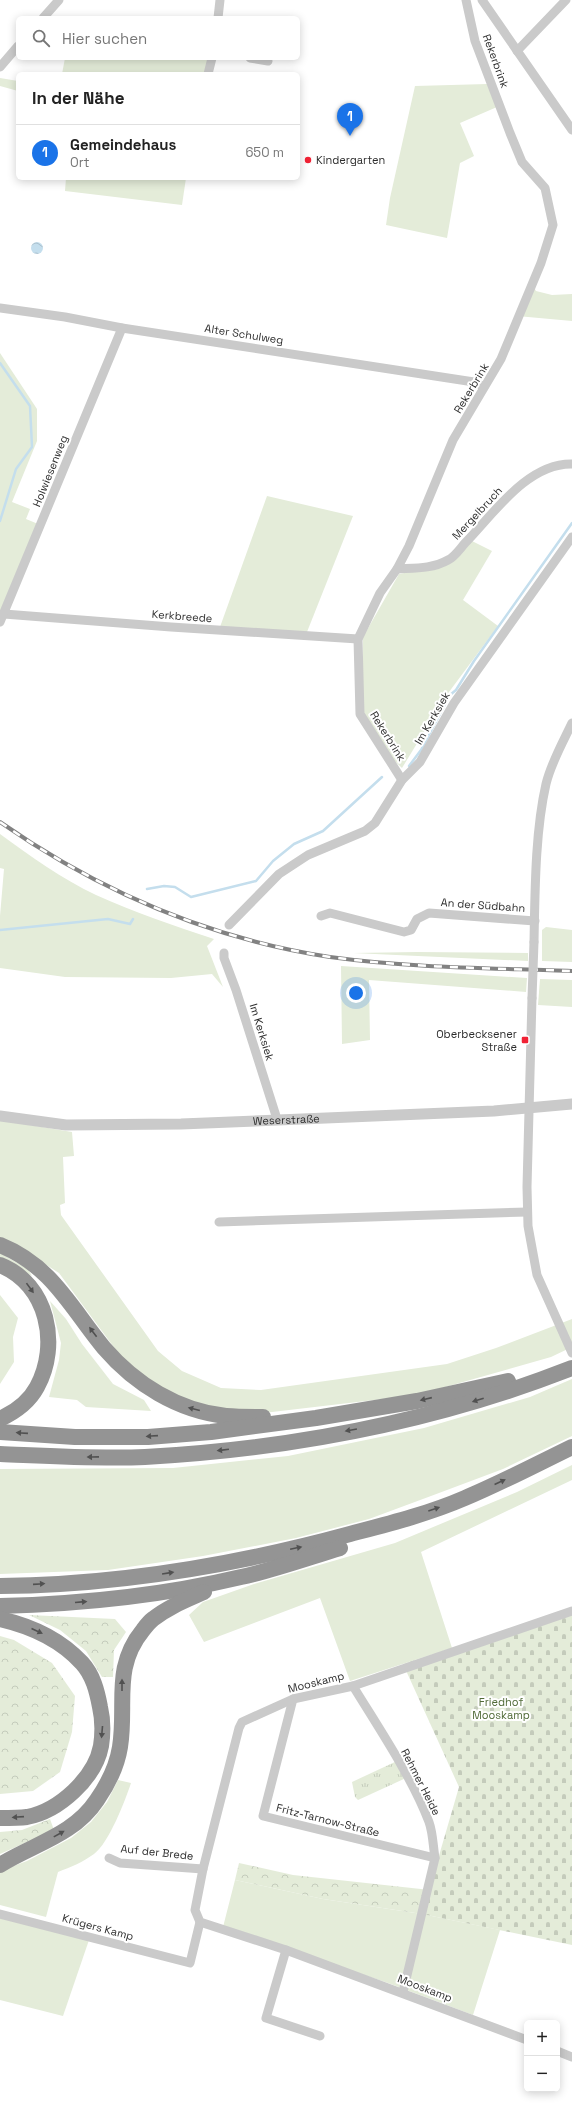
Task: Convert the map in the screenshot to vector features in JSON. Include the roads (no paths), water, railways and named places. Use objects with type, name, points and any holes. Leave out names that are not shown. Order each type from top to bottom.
[{"type":"highway","points":[[0,1245],[21,1255],[48,1276],[62,1291],[104,1347],[121,1365],[139,1381],[163,1396],[189,1408],[226,1416],[316,1418]]},
{"type":"highway","points":[[0,1265],[7,1268],[26,1283],[39,1300],[48,1322],[49,1339],[49,1354],[37,1388],[24,1404],[0,1419]]},
{"type":"highway","points":[[0,1454],[76,1458],[144,1457],[276,1444],[412,1419],[452,1408],[572,1368]]},
{"type":"highway","points":[[0,1432],[75,1437],[148,1437],[211,1432],[316,1418],[417,1401],[492,1384],[555,1374]]},
{"type":"highway","points":[[0,1586],[102,1580],[213,1566],[309,1545],[404,1520],[465,1498],[572,1447]]},
{"type":"highway","points":[[0,1865],[63,1833],[83,1817],[97,1800],[112,1774],[120,1748],[122,1724],[122,1677],[127,1658],[136,1639],[152,1619],[178,1603],[243,1577],[357,1543],[404,1520]]},
{"type":"highway","points":[[0,1606],[64,1604],[131,1598],[243,1577]]},
{"type":"highway","points":[[0,1619],[37,1630],[65,1646],[78,1659],[97,1686],[103,1720],[100,1748],[88,1775],[71,1795],[52,1808],[28,1816],[0,1818]]},
{"type":"street","points":[[45,16],[59,0]]},
{"type":"street","points":[[218,16],[220,0]]},
{"type":"street","name":"Rekerbrink","points":[[402,780],[360,714],[358,639],[380,593],[397,569],[453,440],[501,360],[515,330],[541,263],[553,225],[545,188],[522,162],[474,41],[466,0]]},
{"type":"street","points":[[482,0],[572,130]]},
{"type":"street","points":[[517,51],[566,0]]},
{"type":"street","points":[[0,67],[16,48]]},
{"type":"street","points":[[208,72],[212,60]]},
{"type":"street","points":[[262,60],[268,61]]},
{"type":"street","name":"Alter Schulweg","points":[[0,308],[474,382],[484,387]]},
{"type":"street","name":"Holwiesenweg","points":[[2,618],[122,328]]},
{"type":"street","name":"Mergelbruch","points":[[397,569],[428,568],[449,560],[498,506],[522,484],[544,471],[566,464],[572,464]]},
{"type":"street","name":"Im Kerksiek","points":[[229,925],[279,874],[308,856],[365,830],[375,823],[402,780],[420,762],[454,703],[572,537]]},
{"type":"street","name":"Kerkbreede","points":[[2,618],[358,639]]},
{"type":"street","points":[[572,722],[546,783],[538,842],[532,998],[527,1212],[536,1275],[572,1353]]},
{"type":"street","name":"An der Südbahn","points":[[322,916],[330,913],[404,932],[411,930],[417,919],[429,913],[535,921]]},
{"type":"street","name":"Im Kerksiek","points":[[224,953],[224,958],[236,990],[277,1119]]},
{"type":"street","name":"Weserstraße","points":[[0,1116],[66,1125],[180,1124],[530,1108],[572,1104]]},
{"type":"street","points":[[218,1222],[527,1212]]},
{"type":"street","name":"Mooskamp","points":[[190,1963],[200,1922],[195,1910],[203,1869],[239,1728],[242,1722],[293,1699],[353,1686],[572,1611]]},
{"type":"street","name":"Rehmer Heide","points":[[353,1686],[404,1772],[429,1822],[435,1858],[403,1992]]},
{"type":"street","name":"Fritz-Tarnow-Straße","points":[[293,1699],[263,1816],[435,1858]]},
{"type":"street","name":"Auf der Brede","points":[[109,1858],[120,1862],[203,1869]]},
{"type":"street","name":"Krügers Kamp","points":[[0,1914],[190,1963]]},
{"type":"street","name":"Mooskamp","points":[[200,1922],[286,1950],[403,1992],[524,2039]]},
{"type":"street","points":[[286,1950],[266,2018],[320,2036]]},
{"type":"street","points":[[560,2052],[572,2057]]},
{"type":"water","points":[[35,242],[39,242],[43,248],[39,254],[35,254],[31,250],[31,246]]},
{"type":"waterway","points":[[0,363],[30,406],[32,447],[16,469],[0,521]]},
{"type":"waterway","points":[[409,766],[421,750],[450,695],[456,690],[474,661],[572,523]]},
{"type":"waterway","points":[[147,889],[164,886],[175,887],[191,897],[256,881],[273,861],[294,844],[323,831],[382,777]]},
{"type":"waterway","points":[[0,930],[108,919],[130,924],[133,919]]},
{"type":"railway","points":[[0,822],[77,870],[117,890],[158,909],[199,925],[242,938],[286,949],[360,961],[451,967],[572,971]]},
{"type":"place","name":"Gemeindehaus","points":[[350,136]]},
{"type":"place","name":"Kindergarten","points":[[308,160]]},
{"type":"place","name":"Oberbecksener Straße","points":[[525,1040]]},
{"type":"park label","name":"Friedhof Mooskamp","points":[[501,1708]]}]
